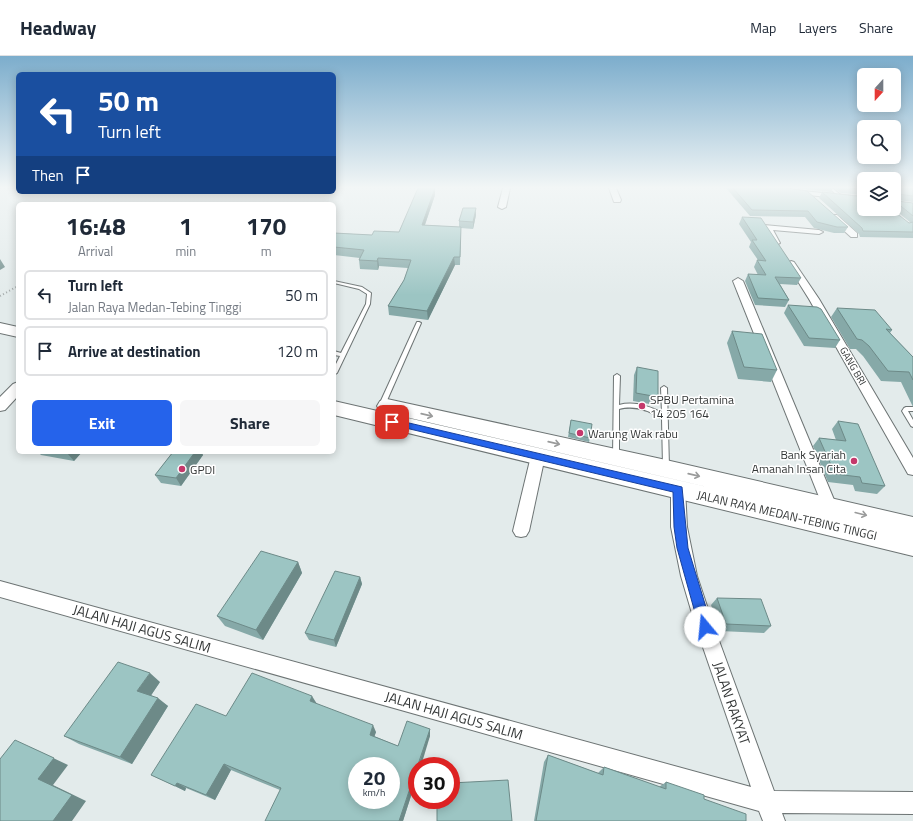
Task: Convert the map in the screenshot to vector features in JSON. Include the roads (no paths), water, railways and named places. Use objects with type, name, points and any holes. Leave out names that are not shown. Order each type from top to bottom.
[{"type":"highway","points":[[4,319],[16,330]]},
{"type":"highway","name":"JALAN RAYA MEDAN-TEBING TINGGI","points":[[336,396],[346,406],[538,456],[615,466],[666,468],[913,527]]},
{"type":"highway","name":"JALAN RAYA MEDAN-TEBING TINGGI","points":[[346,406],[382,405],[615,466],[678,489],[913,545]]},
{"type":"street","points":[[842,224],[854,235]]},
{"type":"street","name":"GANG BRI","points":[[819,232],[767,227],[816,301],[913,470]]},
{"type":"street","points":[[738,281],[830,507]]},
{"type":"street","points":[[0,406],[16,389]]},
{"type":"street","points":[[521,531],[538,456]]},
{"type":"street","name":"JALAN RAKYAT","points":[[678,489],[679,527],[689,576],[705,627],[774,821]]},
{"type":"street","name":"JALAN HAJI AGUS SALIM","points":[[0,589],[767,802],[913,803]]},
{"type":"lane","points":[[336,282],[360,288],[369,293],[368,304],[336,368]]},
{"type":"lane","points":[[382,405],[419,323]]},
{"type":"lane","points":[[336,354],[342,355]]},
{"type":"lane","points":[[615,466],[617,376]]},
{"type":"lane","points":[[664,388],[666,468]]},
{"type":"lane","points":[[616,408],[634,405],[648,408],[665,418]]},
{"type":"lane","points":[[913,409],[906,408],[905,411],[913,425]]},
{"type":"place","name":"SPBU Pertamina 14 205 164","points":[[642,406]]},
{"type":"place","name":"Warung Wak rabu","points":[[580,433]]},
{"type":"place","name":"Bank Syariah Amanah Insan Cita","points":[[854,461]]},
{"type":"place","name":"GPDI","points":[[182,469]]}]
